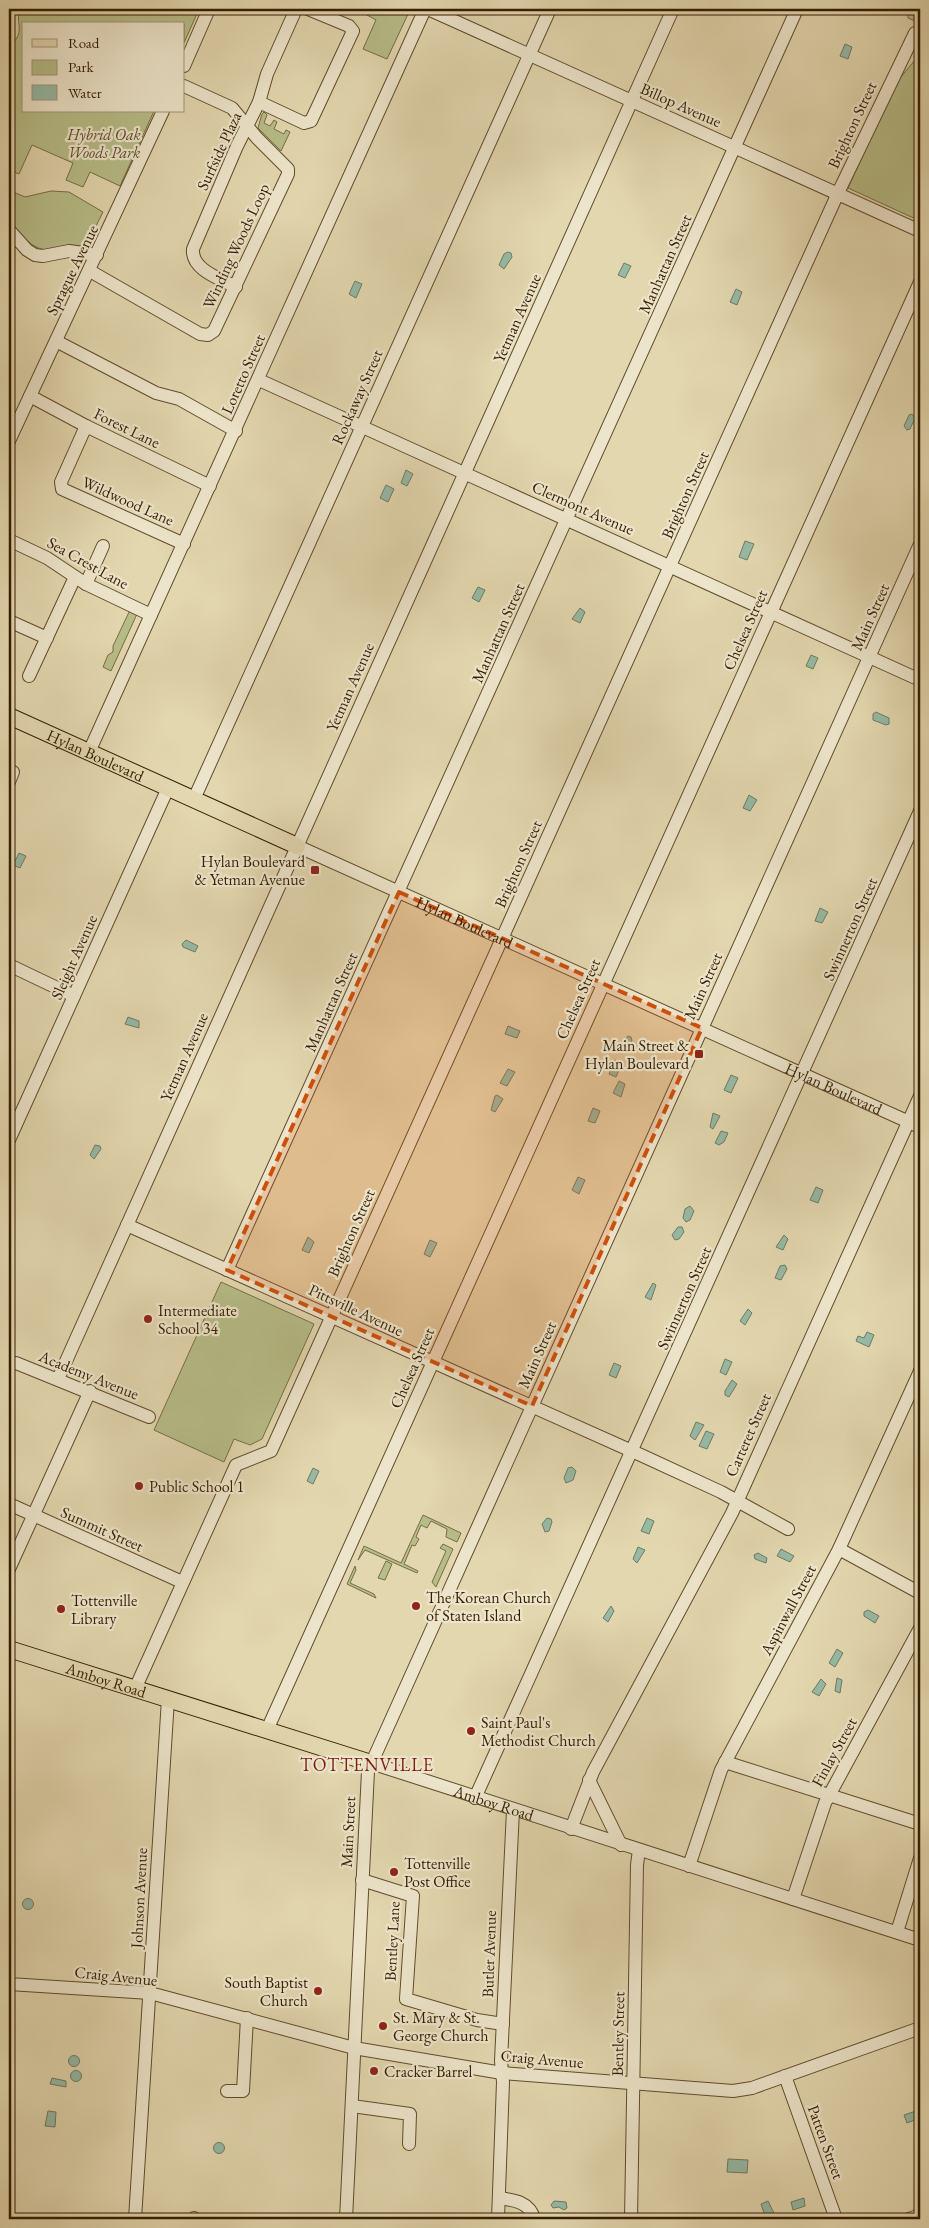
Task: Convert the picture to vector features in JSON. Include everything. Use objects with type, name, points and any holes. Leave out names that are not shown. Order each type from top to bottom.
[{"type":"main road","name":"Hylan Boulevard","points":[[9,716],[297,846]]},
{"type":"main road","name":"Amboy Road","points":[[9,1649],[371,1763]]},
{"type":"street","points":[[185,64],[209,9]]},
{"type":"street","name":"Surfside Plaza","points":[[236,286],[202,268],[192,256],[197,240],[259,102],[267,74],[296,9]]},
{"type":"street","points":[[259,102],[304,123],[311,121],[352,31],[349,26],[308,9]]},
{"type":"street","name":"Billop Avenue","points":[[427,9],[920,231]]},
{"type":"street","name":"Loretto Street","points":[[89,752],[427,9]]},
{"type":"street","name":"Rockaway Street","points":[[194,799],[550,9]]},
{"type":"street","name":"Yetman Avenue","points":[[58,1379],[673,9]]},
{"type":"street","name":"Manhattan Street","points":[[227,1270],[797,9]]},
{"type":"street","name":"Brighton Street","points":[[135,1689],[236,1465],[271,1451],[838,193],[915,33]]},
{"type":"street","name":"Winding Woods Loop","points":[[90,270],[204,336],[214,331],[289,171],[285,163],[247,127],[232,108],[185,86]]},
{"type":"street","name":"Sprague Avenue","points":[[9,441],[164,112]]},
{"type":"street","points":[[9,230],[27,250],[35,255],[43,256],[69,250],[97,255]]},
{"type":"street","name":"Chelsea Street","points":[[267,1730],[920,282]]},
{"type":"street","points":[[56,341],[156,393],[179,399],[236,431]]},
{"type":"street","name":"Clermont Avenue","points":[[259,380],[920,680]]},
{"type":"street","name":"Forest Lane","points":[[30,396],[86,426],[210,486]]},
{"type":"street","name":"Wildwood Lane","points":[[86,426],[60,487],[64,491],[184,544]]},
{"type":"street","name":"Sea Crest Lane","points":[[9,540],[47,558],[80,581],[151,614]]},
{"type":"street","name":"Main Street","points":[[346,2219],[367,1779],[371,1763],[920,544]]},
{"type":"street","points":[[29,676],[47,638],[103,546]]},
{"type":"street","points":[[9,621],[47,638]]},
{"type":"street","name":"Sleight Avenue","points":[[9,1140],[168,788]]},
{"type":"street","name":"Swinnerton Street","points":[[475,1798],[920,811]]},
{"type":"street","name":"Hylan Boulevard","points":[[297,846],[915,1124]]},
{"type":"street","points":[[9,965],[74,996]]},
{"type":"street","name":"Carteret Street","points":[[571,1829],[589,1780],[737,1501],[915,1124],[920,1096]]},
{"type":"street","name":"Pittsville Avenue","points":[[127,1225],[432,1363],[633,1451],[788,1528]]},
{"type":"street","name":"Academy Avenue","points":[[16,1363],[149,1417]]},
{"type":"street","name":"Aspinwall Street","points":[[689,1866],[712,1792],[725,1762],[839,1549],[920,1371]]},
{"type":"street","points":[[9,1569],[90,1392]]},
{"type":"street","name":"Summit Street","points":[[9,1504],[182,1582]]},
{"type":"street","points":[[839,1549],[920,1593]]},
{"type":"street","name":"Finlay Street","points":[[793,1899],[829,1795],[920,1628]]},
{"type":"street","name":"Johnson Avenue","points":[[135,2219],[168,1699]]},
{"type":"street","points":[[725,1762],[920,1824]]},
{"type":"street","name":"Amboy Road","points":[[371,1763],[920,1940]]},
{"type":"street","points":[[589,1780],[621,1845]]},
{"type":"street","name":"Butler Avenue","points":[[498,2219],[503,2024],[513,1810]]},
{"type":"street","name":"Bentley Street","points":[[631,2219],[639,1850]]},
{"type":"street","points":[[896,1932],[920,1858]]},
{"type":"street","name":"Bentley Lane","points":[[362,1880],[413,1896],[406,1999],[477,2020],[503,2024]]},
{"type":"street","name":"Craig Avenue","points":[[9,1984],[150,1994],[247,2018],[354,2048],[502,2074],[740,2090],[920,2028]]},
{"type":"street","points":[[227,2091],[243,2091],[247,2018]]},
{"type":"street","name":"Patten Street","points":[[785,2076],[836,2219]]},
{"type":"street","points":[[352,2106],[410,2114],[409,2144]]},
{"type":"street","points":[[499,2198],[511,2199],[524,2204],[531,2210],[534,2219]]},
{"type":"street","points":[[909,2219],[920,2215]]},
{"type":"highlighted area","points":[[399,892],[702,1028],[532,1406],[227,1270]]},
{"type":"green space","name":"Hybrid Oak Woods Park","points":[[19,9],[199,9],[185,41],[185,22],[22,22],[22,112],[154,112],[120,186],[90,172],[83,187],[66,180],[73,163],[32,145],[19,174],[9,170],[9,48],[19,33]]},
{"type":"green space","points":[[356,9],[403,9],[409,12],[387,59],[363,49],[376,20]]},
{"type":"green space","points":[[908,9],[920,9],[920,23],[908,18]]},
{"type":"green space","points":[[920,54],[920,221],[848,188],[895,84]]},
{"type":"green space","points":[[264,112],[267,115],[264,123],[270,126],[274,120],[277,122],[274,129],[284,134],[286,130],[290,132],[281,151],[258,128]]},
{"type":"green space","name":"Hybrid Oak Woods Park","points":[[9,190],[25,197],[51,191],[69,192],[103,212],[85,248],[42,249],[28,241],[9,222]]},
{"type":"green space","points":[[130,610],[137,614],[111,671],[103,667],[108,655],[113,652],[113,646]]},
{"type":"green space","points":[[221,1282],[314,1324],[262,1439],[250,1445],[234,1439],[224,1462],[154,1430]]},
{"type":"green space","points":[[423,1515],[461,1533],[457,1542],[446,1537],[447,1529],[431,1521],[427,1528],[421,1525],[416,1537],[419,1539],[415,1546],[412,1545],[404,1564],[418,1571],[417,1573],[365,1550],[358,1560],[364,1546],[401,1563]]},
{"type":"green space","points":[[443,1544],[453,1549],[436,1587],[432,1582],[446,1551],[440,1548]]},
{"type":"green space","points":[[386,1561],[392,1564],[385,1580],[378,1578]]},
{"type":"green space","points":[[355,1566],[356,1570],[350,1583],[374,1594],[376,1598],[347,1584]]},
{"type":"water","points":[[845,44],[852,47],[848,59],[840,56]]},
{"type":"water","points":[[511,253],[512,257],[504,269],[499,265],[504,254]]},
{"type":"water","points":[[624,263],[631,266],[625,278],[618,275]]},
{"type":"water","points":[[355,281],[362,284],[356,298],[349,294]]},
{"type":"water","points":[[736,289],[742,292],[737,305],[730,302]]},
{"type":"water","points":[[912,414],[915,418],[910,429],[907,430],[904,426],[909,415]]},
{"type":"water","points":[[406,470],[413,474],[407,486],[401,483]]},
{"type":"water","points":[[386,485],[394,489],[388,502],[380,498]]},
{"type":"water","points":[[745,541],[754,544],[747,560],[739,557]]},
{"type":"water","points":[[478,587],[485,590],[479,602],[472,598]]},
{"type":"water","points":[[580,608],[585,612],[580,623],[572,619]]},
{"type":"water","points":[[811,655],[818,658],[813,669],[806,666]]},
{"type":"water","points":[[876,712],[889,718],[889,724],[886,725],[873,720],[873,714]]},
{"type":"water","points":[[749,795],[757,800],[750,811],[743,808]]},
{"type":"water","points":[[19,853],[26,856],[20,868],[13,865]]},
{"type":"water","points":[[820,908],[828,912],[822,923],[815,921]]},
{"type":"water","points":[[186,940],[198,946],[195,952],[183,947],[182,944]]},
{"type":"water","points":[[128,1017],[139,1021],[139,1028],[125,1024]]},
{"type":"water","points":[[508,1026],[520,1031],[517,1038],[505,1034]]},
{"type":"water","points":[[628,1036],[631,1037],[632,1041],[625,1052],[620,1048]]},
{"type":"water","points":[[615,1060],[622,1063],[616,1077],[609,1074]]},
{"type":"water","points":[[508,1069],[515,1072],[507,1086],[500,1083]]},
{"type":"water","points":[[731,1075],[738,1078],[731,1093],[724,1090]]},
{"type":"water","points":[[619,1081],[625,1084],[621,1097],[613,1093]]},
{"type":"water","points":[[497,1095],[503,1099],[495,1112],[491,1110]]},
{"type":"water","points":[[593,1108],[600,1111],[595,1123],[588,1121]]},
{"type":"water","points":[[713,1113],[720,1116],[713,1129],[710,1127]]},
{"type":"water","points":[[721,1131],[728,1133],[724,1142],[719,1145],[715,1143]]},
{"type":"water","points":[[95,1145],[100,1146],[101,1149],[94,1159],[90,1155]]},
{"type":"water","points":[[578,1177],[585,1180],[579,1194],[572,1190]]},
{"type":"water","points":[[816,1187],[823,1190],[818,1203],[810,1200]]},
{"type":"water","points":[[690,1206],[694,1211],[690,1220],[686,1222],[683,1218],[685,1209]]},
{"type":"water","points":[[678,1227],[682,1227],[684,1232],[679,1239],[675,1240],[672,1235]]},
{"type":"water","points":[[784,1235],[788,1239],[783,1250],[776,1247]]},
{"type":"water","points":[[308,1237],[314,1242],[309,1253],[302,1250]]},
{"type":"water","points":[[430,1240],[437,1243],[430,1257],[424,1254]]},
{"type":"water","points":[[785,1265],[787,1269],[781,1280],[775,1278],[780,1266]]},
{"type":"water","points":[[653,1283],[656,1285],[651,1300],[645,1297]]},
{"type":"water","points":[[748,1309],[752,1313],[745,1325],[740,1321]]},
{"type":"water","points":[[867,1332],[874,1335],[869,1347],[856,1341],[858,1336],[864,1338]]},
{"type":"water","points":[[725,1359],[732,1362],[726,1375],[720,1372]]},
{"type":"water","points":[[614,1363],[621,1366],[616,1378],[609,1375]]},
{"type":"water","points":[[732,1380],[737,1384],[729,1397],[725,1395],[725,1391]]},
{"type":"water","points":[[696,1422],[704,1425],[695,1440],[690,1436]]},
{"type":"water","points":[[706,1431],[714,1434],[707,1449],[699,1446]]},
{"type":"water","points":[[572,1467],[576,1471],[573,1480],[566,1483],[564,1478],[568,1468]]},
{"type":"water","points":[[313,1468],[319,1471],[313,1484],[307,1481]]},
{"type":"water","points":[[547,1518],[551,1519],[552,1522],[549,1531],[545,1532],[542,1524]]},
{"type":"water","points":[[647,1518],[654,1521],[649,1534],[641,1531]]},
{"type":"water","points":[[638,1547],[645,1550],[637,1563],[633,1559]]},
{"type":"water","points":[[781,1549],[794,1556],[790,1562],[777,1556]]},
{"type":"water","points":[[758,1553],[767,1558],[766,1563],[755,1559],[754,1555]]},
{"type":"water","points":[[611,1606],[614,1611],[608,1622],[603,1618]]},
{"type":"water","points":[[868,1610],[879,1616],[875,1623],[864,1616],[864,1612]]},
{"type":"water","points":[[837,1649],[843,1653],[835,1667],[829,1663]]},
{"type":"water","points":[[837,1678],[842,1680],[840,1693],[835,1691]]},
{"type":"water","points":[[821,1679],[826,1684],[819,1696],[812,1692]]},
{"type":"water","points":[[28,1898],[34,1904],[28,1910],[22,1904]]},
{"type":"water","points":[[74,2055],[80,2061],[74,2067],[68,2061]]},
{"type":"water","points":[[76,2070],[82,2076],[76,2082],[70,2076]]},
{"type":"water","points":[[52,2078],[66,2081],[66,2087],[50,2084]]},
{"type":"water","points":[[919,2110],[920,2118],[907,2123],[904,2115]]},
{"type":"water","points":[[48,2111],[56,2112],[55,2127],[45,2126]]},
{"type":"water","points":[[219,2142],[225,2148],[219,2154],[213,2148]]},
{"type":"water","points":[[728,2159],[748,2160],[747,2173],[727,2172]]},
{"type":"water","points":[[804,2198],[805,2206],[793,2210],[791,2202]]},
{"type":"water","points":[[554,2201],[566,2202],[567,2208],[564,2210],[559,2207],[553,2208],[551,2205]]},
{"type":"water","points":[[768,2201],[774,2213],[765,2216],[761,2204]]},
{"type":"place","name":"Hylan Boulevard & Yetman Avenue","points":[[315,870]]},
{"type":"place","name":"Main Street & Hylan Boulevard","points":[[699,1054]]},
{"type":"place","name":"Intermediate School 34","points":[[148,1319]]},
{"type":"place","name":"Public School 1","points":[[139,1486]]},
{"type":"place","name":"The Korean Church of Staten Island","points":[[416,1606]]},
{"type":"place","name":"Tottenville Library","points":[[61,1609]]},
{"type":"place","name":"Saint Paul's Methodist Church","points":[[471,1731]]},
{"type":"place","name":"Tottenville Post Office","points":[[394,1872]]},
{"type":"place","name":"South Baptist Church","points":[[318,1991]]},
{"type":"place","name":"St. Mary & St. George Church","points":[[383,2026]]},
{"type":"place","name":"Cracker Barrel","points":[[374,2071]]},
{"type":"district","name":"TOTTENVILLE","points":[[367,1764]]}]
